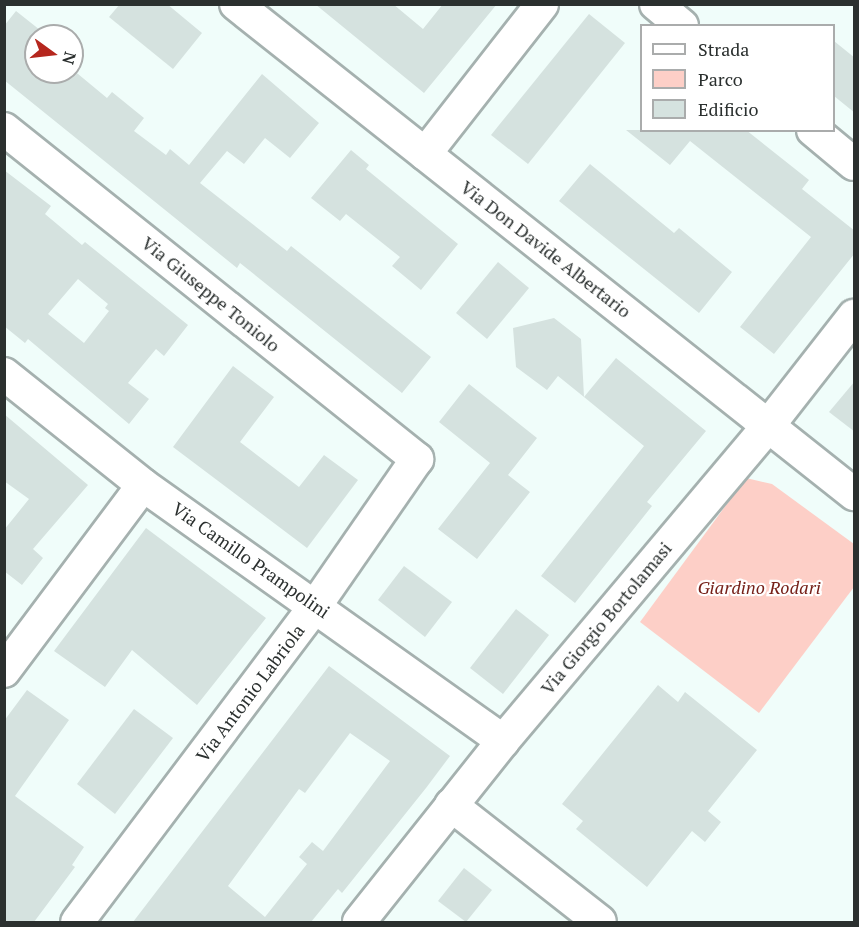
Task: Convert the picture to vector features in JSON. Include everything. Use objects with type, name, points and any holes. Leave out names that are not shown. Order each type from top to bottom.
[{"type":"street","name":"Via Don Davide Albertario","points":[[236,4],[855,494]]},
{"type":"street","points":[[425,154],[542,4]]},
{"type":"street","points":[[656,4],[680,24]]},
{"type":"street","name":"Via Giuseppe Toniolo","points":[[4,129],[417,459]]},
{"type":"street","points":[[815,132],[855,164]]},
{"type":"street","name":"Via Giorgio Bortolamasi","points":[[359,922],[503,741],[768,426],[855,316]]},
{"type":"street","name":"Via Camillo Prampolini","points":[[4,374],[143,484],[316,605],[503,741]]},
{"type":"street","name":"Via Antonio Labriola","points":[[77,922],[316,605],[417,459]]},
{"type":"street","points":[[4,671],[15,635],[143,484]]},
{"type":"street","points":[[451,805],[600,922]]},
{"type":"green space","name":"Giardino Rodari","points":[[746,478],[772,484],[854,544],[854,587],[759,713],[640,622]]},
{"type":"building","points":[[120,4],[167,4],[202,33],[173,69],[109,17]]},
{"type":"building","points":[[315,4],[393,4],[423,29],[443,4],[497,4],[424,93]]},
{"type":"building","points":[[16,11],[32,24],[24,24],[24,84],[84,84],[84,79],[107,98],[112,92],[144,118],[134,131],[166,155],[170,149],[189,165],[262,74],[319,123],[290,158],[265,138],[244,164],[227,151],[200,183],[287,251],[291,246],[431,357],[402,393],[240,263],[237,268],[4,80],[4,26]]},
{"type":"building","points":[[589,14],[625,43],[528,164],[491,135]]},
{"type":"building","points":[[835,42],[855,58],[855,113],[835,97]]},
{"type":"building","points":[[626,130],[749,132],[809,180],[802,189],[855,231],[855,253],[774,354],[740,327],[811,237],[690,141],[670,165]]},
{"type":"building","points":[[351,150],[369,165],[366,169],[458,244],[421,290],[392,266],[400,257],[346,214],[340,221],[311,198]]},
{"type":"building","points":[[590,164],[674,233],[679,228],[732,272],[699,313],[559,201]]},
{"type":"building","points":[[4,170],[51,206],[45,214],[82,245],[85,242],[188,325],[164,356],[156,349],[128,383],[149,399],[129,424],[28,339],[25,343],[4,326]],"holes":[[[78,279],[108,304],[105,308],[109,311],[84,343],[48,314]]]},
{"type":"building","points":[[498,262],[529,288],[487,339],[456,313]]},
{"type":"building","points":[[554,318],[581,339],[584,397],[558,376],[547,390],[516,367],[513,328]]},
{"type":"building","points":[[616,358],[706,431],[647,502],[652,506],[575,603],[541,576],[644,446],[584,397]]},
{"type":"building","points":[[233,366],[274,397],[240,442],[299,487],[324,455],[358,480],[307,548],[173,447]]},
{"type":"building","points":[[855,381],[855,432],[829,412]]},
{"type":"building","points":[[469,384],[537,438],[508,475],[530,492],[477,559],[438,529],[490,463],[439,422]]},
{"type":"building","points":[[4,414],[88,485],[33,549],[43,558],[22,585],[4,571],[4,530],[29,499],[4,481]]},
{"type":"building","points":[[146,528],[266,618],[197,705],[132,650],[105,687],[54,651]]},
{"type":"building","points":[[404,566],[452,602],[425,637],[378,600]]},
{"type":"building","points":[[516,609],[549,635],[503,694],[470,668]]},
{"type":"building","points":[[329,666],[450,756],[342,893],[338,889],[311,922],[133,922]],"holes":[[[350,733],[390,761],[323,851],[312,842],[299,857],[307,864],[265,917],[228,886],[299,789],[305,793]]]},
{"type":"building","points":[[658,685],[678,702],[685,692],[757,750],[708,811],[721,822],[705,842],[692,831],[647,887],[576,829],[583,821],[562,804]]},
{"type":"building","points":[[27,690],[69,720],[15,796],[84,847],[72,865],[75,867],[34,922],[4,922],[4,721]]},
{"type":"building","points":[[134,709],[173,738],[115,814],[77,784]]},
{"type":"building","points":[[464,868],[492,890],[466,922],[438,901]]}]
